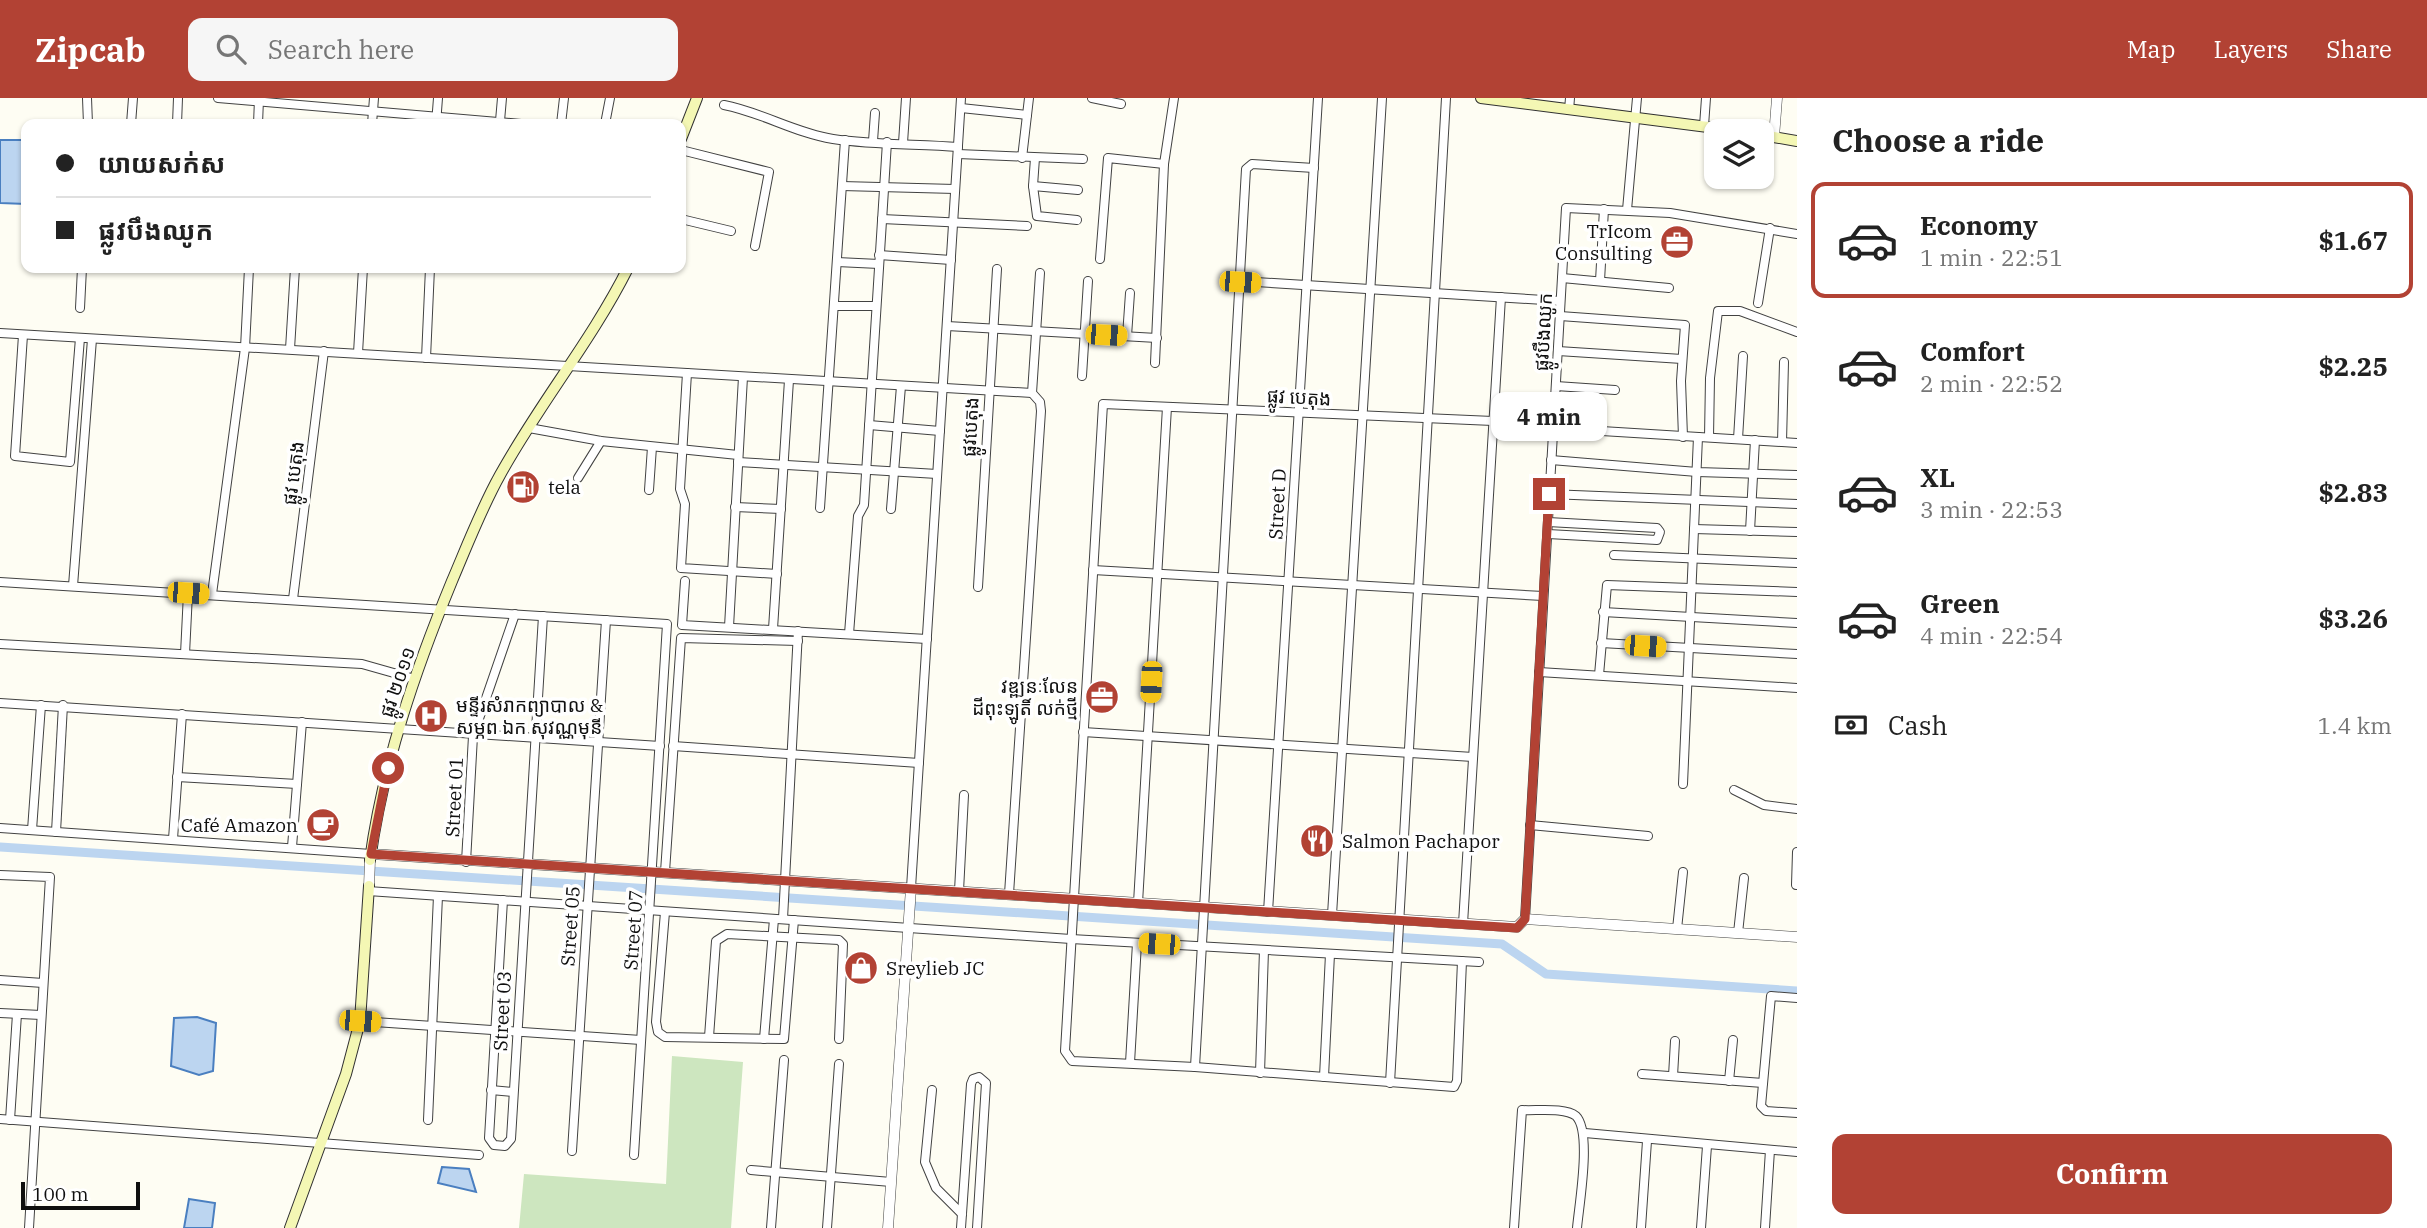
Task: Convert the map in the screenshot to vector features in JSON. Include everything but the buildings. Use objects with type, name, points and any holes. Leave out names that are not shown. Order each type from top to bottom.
[{"type":"main road","points":[[686,126],[697,98]]},
{"type":"main road","points":[[1481,98],[1704,126]]},
{"type":"main road","points":[[1774,137],[1797,141]]},
{"type":"main road","name":"ផ្លូវ ២០១១","points":[[370,857],[383,787],[399,729],[441,608],[500,475],[625,273]]},
{"type":"main road","name":"ផ្លូវ ២០១១","points":[[290,1228],[346,1074],[360,1021],[368,888]]},
{"type":"street","points":[[87,98],[88,119]]},
{"type":"street","points":[[131,119],[133,98]]},
{"type":"street","points":[[177,119],[178,98]]},
{"type":"street","points":[[218,98],[373,110],[430,119]]},
{"type":"street","points":[[372,119],[374,98]]},
{"type":"street","points":[[436,119],[438,98]]},
{"type":"street","points":[[500,119],[502,98]]},
{"type":"street","points":[[562,119],[564,98]]},
{"type":"street","points":[[606,119],[610,98]]},
{"type":"street","points":[[903,143],[906,98]]},
{"type":"street","points":[[1022,158],[1029,98]]},
{"type":"street","points":[[1092,98],[1121,104]]},
{"type":"street","points":[[1155,363],[1164,164],[1174,98]]},
{"type":"street","name":"Street D","points":[[1268,912],[1318,98]]},
{"type":"street","points":[[1332,915],[1382,98]]},
{"type":"street","points":[[1390,1083],[1446,98]]},
{"type":"street","points":[[1569,110],[1570,98]]},
{"type":"street","points":[[1627,210],[1639,98]]},
{"type":"street","points":[[1704,119],[1706,98]]},
{"type":"street","points":[[1772,119],[1777,98]]},
{"type":"street","points":[[258,119],[259,100]]},
{"type":"street","points":[[888,1228],[961,103],[1027,115]]},
{"type":"street","points":[[724,105],[743,109],[782,126],[845,140],[903,143],[1022,158],[1083,159]]},
{"type":"street","points":[[873,141],[875,113]]},
{"type":"street","points":[[820,508],[845,140]]},
{"type":"street","points":[[849,634],[858,516],[864,505],[887,142]]},
{"type":"street","points":[[686,151],[769,172],[755,246]]},
{"type":"street","points":[[1035,158],[1033,186],[1037,216],[1077,219]]},
{"type":"street","points":[[1101,259],[1108,158],[1164,164]]},
{"type":"street","points":[[1195,1067],[1247,164],[1314,168]]},
{"type":"street","points":[[842,186],[955,189]]},
{"type":"street","points":[[1033,186],[1078,190]]},
{"type":"street","name":"ផ្លូវបឹងឈូក","points":[[1525,919],[1566,208],[1604,209]]},
{"type":"street","points":[[1600,281],[1604,209],[1713,218],[1797,234]]},
{"type":"street","points":[[882,219],[1027,226]]},
{"type":"street","points":[[686,220],[731,231]]},
{"type":"street","points":[[1758,303],[1770,228]]},
{"type":"street","points":[[837,262],[951,260]]},
{"type":"street","name":"ផ្លូវបេតុង","points":[[978,587],[997,269]]},
{"type":"street","points":[[80,309],[82,273]]},
{"type":"street","points":[[212,594],[245,348],[249,273]]},
{"type":"street","points":[[290,349],[295,273]]},
{"type":"street","points":[[358,353],[363,273]]},
{"type":"street","points":[[426,358],[430,273]]},
{"type":"street","points":[[1009,894],[1041,411],[1040,402],[1032,393],[1040,273]]},
{"type":"street","points":[[1562,278],[1669,288]]},
{"type":"street","points":[[1082,376],[1088,281]]},
{"type":"street","points":[[1240,282],[1560,301]]},
{"type":"street","points":[[1127,336],[1130,293]]},
{"type":"street","points":[[1463,924],[1501,297]]},
{"type":"street","points":[[834,306],[876,306]]},
{"type":"street","points":[[1709,437],[1710,378],[1718,311],[1740,311],[1797,332]]},
{"type":"street","points":[[1560,316],[1681,323],[1687,329],[1682,359],[1683,437]]},
{"type":"street","points":[[947,326],[1157,338]]},
{"type":"street","points":[[0,333],[1032,393]]},
{"type":"street","points":[[23,335],[15,456],[70,461],[80,338]]},
{"type":"street","points":[[73,586],[92,339]]},
{"type":"street","name":"ផ្លូវ បេតុង","points":[[293,599],[324,351]]},
{"type":"street","points":[[1558,351],[1682,359]]},
{"type":"street","points":[[1738,439],[1743,356]]},
{"type":"street","points":[[1782,442],[1784,362]]},
{"type":"street","points":[[687,373],[680,489],[685,504],[681,568],[777,574]]},
{"type":"street","points":[[729,627],[743,377]]},
{"type":"street","points":[[773,629],[789,380]]},
{"type":"street","points":[[891,509],[901,386]]},
{"type":"street","points":[[1556,386],[1615,390]]},
{"type":"street","name":"ផ្លូវ បេតុង","points":[[1093,570],[1103,404],[1493,421]]},
{"type":"street","points":[[1138,903],[1167,407]]},
{"type":"street","points":[[869,425],[940,432]]},
{"type":"street","points":[[529,428],[601,441],[784,465],[937,474]]},
{"type":"street","points":[[1553,428],[1797,443]]},
{"type":"street","points":[[1683,784],[1698,437]]},
{"type":"street","points":[[1749,531],[1755,440]]},
{"type":"street","points":[[578,478],[601,441]]},
{"type":"street","points":[[649,490],[652,447]]},
{"type":"street","points":[[1551,460],[1697,472],[1797,475]]},
{"type":"street","points":[[1549,494],[1797,504]]},
{"type":"street","points":[[735,507],[781,509]]},
{"type":"street","points":[[1548,522],[1657,528],[1660,532],[1657,540],[1548,534]]},
{"type":"street","points":[[1694,529],[1797,532]]},
{"type":"street","points":[[1614,555],[1797,563]]},
{"type":"street","points":[[1462,961],[1457,1081],[1454,1087],[1195,1067],[1072,1061],[1068,1058],[1065,1051],[1093,570],[1544,596]]},
{"type":"street","points":[[685,581],[682,625],[927,639]]},
{"type":"street","points":[[0,582],[606,620]]},
{"type":"street","points":[[1599,675],[1606,585],[1797,592]]},
{"type":"street","points":[[185,654],[188,593]]},
{"type":"street","points":[[1603,611],[1797,623]]},
{"type":"street","name":"Street 01","points":[[466,862],[473,736],[515,614]]},
{"type":"street","name":"Street 03","points":[[503,900],[489,1138],[494,1145],[509,1144],[543,616]]},
{"type":"street","name":"Street 07","points":[[606,620],[667,624],[634,1154]]},
{"type":"street","name":"Street 05","points":[[572,1151],[606,620]]},
{"type":"street","points":[[764,1040],[772,937],[780,917],[783,884],[798,631]]},
{"type":"street","points":[[665,872],[681,638],[798,641]]},
{"type":"street","points":[[1601,643],[1797,654]]},
{"type":"street","points":[[0,644],[362,664],[415,679]]},
{"type":"street","points":[[1539,672],[1797,688]]},
{"type":"street","points":[[0,703],[63,705],[473,736],[660,746]]},
{"type":"street","points":[[32,830],[41,705]]},
{"type":"street","points":[[56,832],[63,705]]},
{"type":"street","points":[[173,839],[182,714]]},
{"type":"street","points":[[292,847],[302,722]]},
{"type":"street","points":[[1083,732],[1473,757]]},
{"type":"street","points":[[673,746],[919,763]]},
{"type":"street","points":[[177,777],[297,784]]},
{"type":"street","points":[[1734,790],[1764,805],[1797,809]]},
{"type":"street","points":[[959,891],[964,795]]},
{"type":"street","points":[[1530,825],[1648,836]]},
{"type":"street","points":[[0,828],[292,847],[370,857],[652,874],[665,872],[783,884],[910,892],[1009,894],[1073,901],[1332,915],[1398,922],[1517,928],[1525,919],[1797,937]]},
{"type":"street","points":[[1796,885],[1797,852]]},
{"type":"street","name":"ផ្លូវ ២០១១","points":[[368,888],[370,857]]},
{"type":"street","points":[[1677,929],[1683,872]]},
{"type":"street","points":[[0,874],[50,877],[29,1228]]},
{"type":"street","points":[[1738,933],[1744,878]]},
{"type":"street","points":[[368,888],[438,896],[650,906],[665,912],[1479,962]]},
{"type":"street","points":[[428,1119],[438,896]]},
{"type":"street","points":[[665,912],[656,1022],[658,1032],[665,1037],[782,1040],[785,1037],[794,920]]},
{"type":"street","points":[[709,1037],[716,942],[727,934],[839,940],[844,944],[839,1040]]},
{"type":"street","points":[[1130,1063],[1137,943]]},
{"type":"street","points":[[1261,1073],[1264,950]]},
{"type":"street","points":[[1324,1077],[1330,954]]},
{"type":"street","points":[[0,980],[43,983]]},
{"type":"street","points":[[1797,998],[1772,996],[1763,1083],[1763,1110],[1797,1113]]},
{"type":"street","points":[[0,1013],[41,1015]]},
{"type":"street","points":[[10,1120],[17,1014]]},
{"type":"street","points":[[360,1021],[641,1040]]},
{"type":"street","points":[[1730,1081],[1733,1040]]},
{"type":"street","points":[[1673,1076],[1675,1041]]},
{"type":"street","points":[[771,1228],[784,1060]]},
{"type":"street","points":[[827,1228],[839,1064]]},
{"type":"street","points":[[1642,1074],[1763,1083]]},
{"type":"street","points":[[961,1228],[971,1084],[973,1079],[979,1077],[986,1083],[976,1228]]},
{"type":"street","points":[[491,1090],[513,1092]]},
{"type":"street","points":[[932,1090],[925,1161],[928,1175],[962,1214]]},
{"type":"street","points":[[1514,1228],[1522,1110],[1567,1112],[1576,1117],[1585,1133],[1577,1228]]},
{"type":"street","points":[[0,1119],[479,1155]]},
{"type":"street","points":[[1585,1133],[1647,1141],[1797,1152]]},
{"type":"street","points":[[1640,1228],[1647,1141]]},
{"type":"street","points":[[1702,1228],[1707,1146]]},
{"type":"street","points":[[1765,1228],[1770,1150]]},
{"type":"street","points":[[751,1170],[891,1182]]},
{"type":"green space","points":[[672,1056],[743,1062],[731,1228],[519,1228],[524,1174],[666,1184]]},
{"type":"water","points":[[0,140],[21,140],[21,204],[0,203]]},
{"type":"water","points":[[197,1017],[216,1023],[213,1071],[199,1075],[171,1066],[174,1018]]},
{"type":"water","points":[[442,1167],[469,1169],[476,1192],[438,1183]]},
{"type":"water","points":[[189,1199],[215,1203],[212,1228],[184,1228]]},
{"type":"waterway","points":[[0,847],[1502,944],[1546,974],[1797,991]]},
{"type":"place","name":"TrIcom Consulting","points":[[1677,242]]},
{"type":"place","name":"tela","points":[[523,487]]},
{"type":"place","name":"វឌ្ឍនៈលែន ដីពុះឡូតិ៍ លក់ថ្មី","points":[[1102,697]]},
{"type":"place","name":"មន្ទីរសំរាកព្យាបាល & សម្ភព ឯក សុវណ្ណមុនី","points":[[431,716]]},
{"type":"place","name":"Café Amazon","points":[[323,825]]},
{"type":"place","name":"Salmon Pachapor","points":[[1317,841]]},
{"type":"place","name":"Sreylieb JC","points":[[861,968]]},
{"type":"route","points":[[388,768],[371,854],[1517,928],[1525,919],[1549,494]]}]
